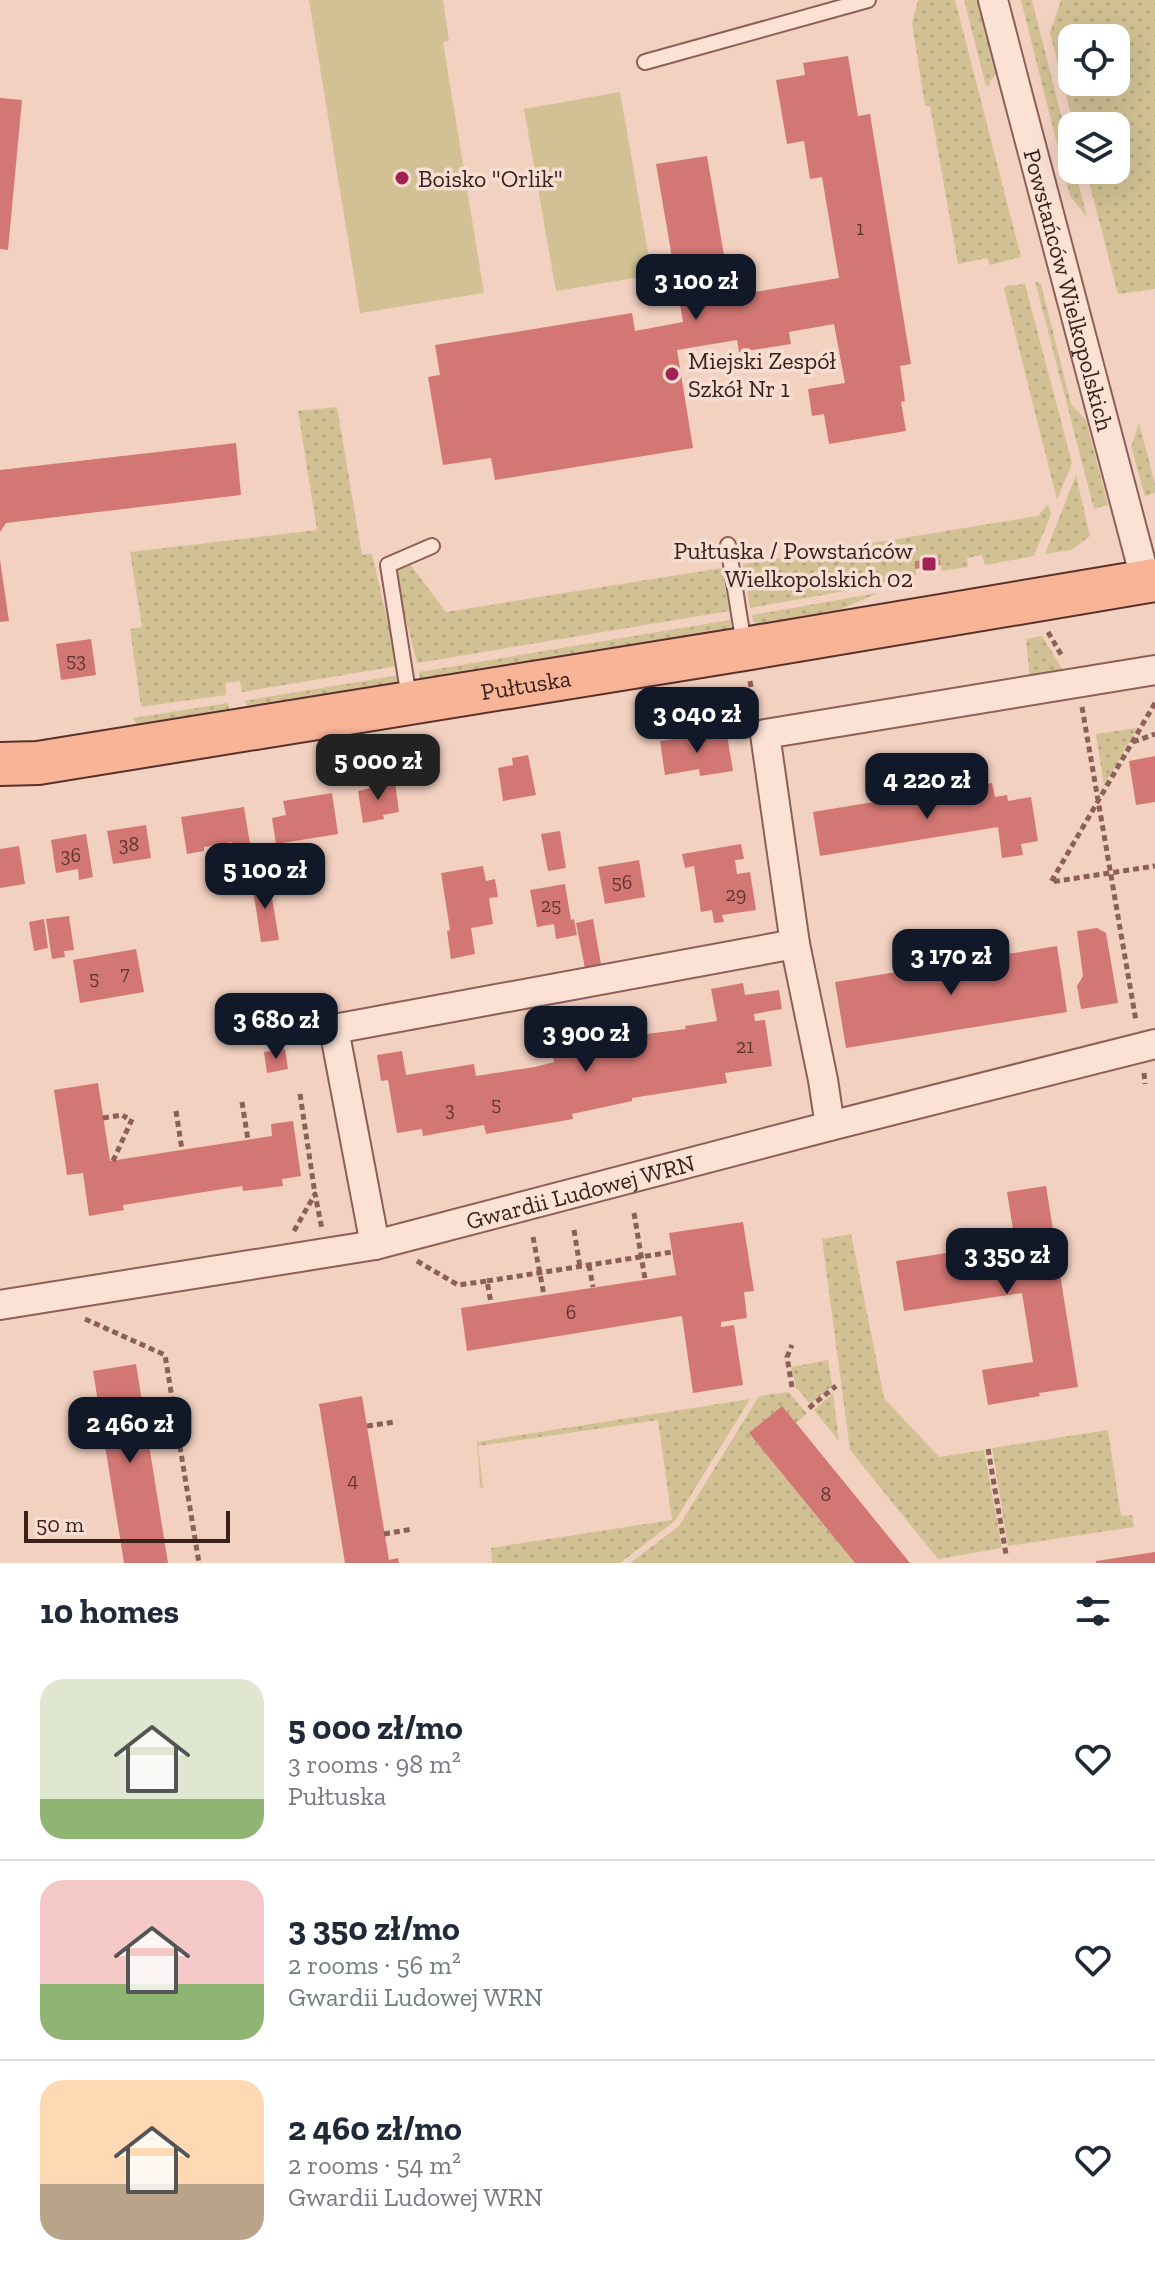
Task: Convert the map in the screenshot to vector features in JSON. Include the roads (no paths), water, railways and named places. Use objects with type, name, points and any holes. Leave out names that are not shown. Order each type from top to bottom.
[{"type":"main road","name":"Pułtuska","points":[[13,767],[1150,581]]},
{"type":"street","name":"Powstańców Wielkopolskich","points":[[993,0],[1054,237],[1150,581]]},
{"type":"street","points":[[830,1126],[795,944],[765,734],[1155,670]]},
{"type":"street","points":[[375,1245],[334,1029],[795,944]]},
{"type":"street","name":"Gwardii Ludowej WRN","points":[[0,1305],[375,1245],[1147,1040]]},
{"type":"lane","points":[[645,62],[868,0]]},
{"type":"lane","points":[[728,545],[744,649]]},
{"type":"lane","points":[[409,702],[388,565],[432,546]]},
{"type":"place","name":"Boisko \"Orlik\"","points":[[402,178]]},
{"type":"place","name":"Miejski Zespół Szkół Nr 1","points":[[672,374]]},
{"type":"place","name":"Pułtuska / Powstańców Wielkopolskich 02","points":[[929,564]]}]
